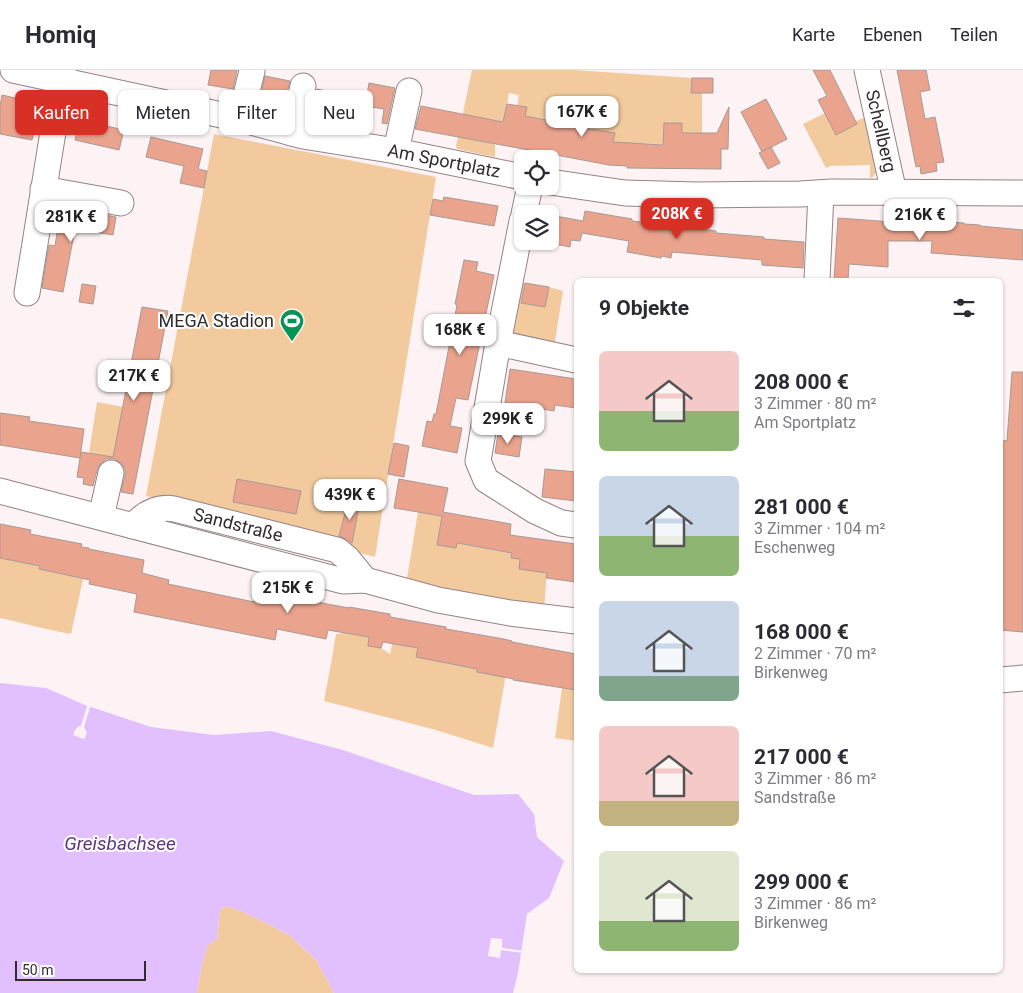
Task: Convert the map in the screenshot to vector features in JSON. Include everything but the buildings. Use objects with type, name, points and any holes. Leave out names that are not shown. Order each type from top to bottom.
[{"type":"street","name":"Am Sportplatz","points":[[13,70],[62,76],[219,114]]},
{"type":"street","name":"Schellberg","points":[[867,70],[894,192]]},
{"type":"street","points":[[247,90],[252,71]]},
{"type":"street","points":[[27,293],[62,76]]},
{"type":"street","points":[[297,134],[308,87]]},
{"type":"street","points":[[396,151],[409,91]]},
{"type":"street","name":"Am Sportplatz","points":[[297,134],[396,151],[514,175]]},
{"type":"street","points":[[559,183],[624,194],[696,195],[894,192],[1023,194]]},
{"type":"street","points":[[43,189],[122,203]]},
{"type":"street","points":[[817,278],[821,193]]},
{"type":"street","points":[[516,250],[478,461],[486,480],[535,511],[561,523],[574,525]]},
{"type":"street","points":[[498,344],[574,360]]},
{"type":"street","points":[[102,517],[111,473]]},
{"type":"street","name":"Sandstraße","points":[[0,491],[342,581],[365,580],[438,600],[510,613],[574,621]]},
{"type":"street","points":[[1003,680],[1023,678]]},
{"type":"shaded area","points":[[472,70],[574,70],[692,78],[692,93],[702,93],[702,133],[682,133],[664,123],[663,144],[628,143],[612,149],[614,133],[583,128],[588,100],[573,97],[570,112],[559,110],[556,126],[536,122],[537,118],[525,116],[526,107],[517,106],[519,95],[509,93],[504,121],[470,116],[465,138],[495,144],[495,157],[457,149],[456,146]]},
{"type":"shaded area","points":[[825,113],[836,135],[857,124],[856,121],[866,117],[877,171],[873,177],[870,178],[870,165],[830,166],[826,168],[803,124]]},
{"type":"shaded area","name":"MEGA Stadion","points":[[214,134],[436,177],[375,557],[146,496]]},
{"type":"shaded area","points":[[518,281],[525,283],[521,303],[544,307],[549,287],[563,291],[554,347],[517,338],[509,329]]},
{"type":"shaded area","points":[[97,402],[123,407],[113,458],[89,453]]},
{"type":"shaded area","points":[[418,512],[443,516],[437,545],[455,548],[456,544],[460,544],[512,553],[511,558],[520,559],[519,569],[547,569],[544,610],[406,584]]},
{"type":"shaded area","points":[[0,558],[39,566],[39,569],[83,579],[71,634],[0,618]]},
{"type":"shaded area","points":[[398,618],[406,619],[402,645],[418,648],[416,657],[440,661],[452,647],[449,664],[477,669],[477,672],[509,657],[493,748],[436,730],[324,701],[336,634],[344,633],[369,637],[368,646],[381,648],[390,654]]},
{"type":"shaded area","points":[[562,688],[574,690],[574,741],[555,738]]},
{"type":"shaded area","points":[[226,906],[243,912],[290,936],[316,960],[334,993],[197,993],[207,946],[217,939],[220,910]]},
{"type":"water","name":"Greisbachsee","points":[[0,683],[46,688],[85,705],[151,727],[214,735],[271,731],[343,750],[474,795],[518,794],[534,814],[537,837],[564,861],[549,898],[527,914],[513,993],[334,993],[316,960],[290,936],[243,912],[226,906],[220,910],[217,939],[207,946],[197,993],[0,993]]},
{"type":"pier","points":[[88,703],[91,704],[84,727],[87,733],[84,739],[73,735],[75,730],[81,726]]},
{"type":"pier","points":[[491,938],[502,939],[502,948],[524,951],[523,953],[501,950],[500,958],[488,956]]},
{"type":"place","name":"MEGA Stadion","points":[[292,342]]}]
